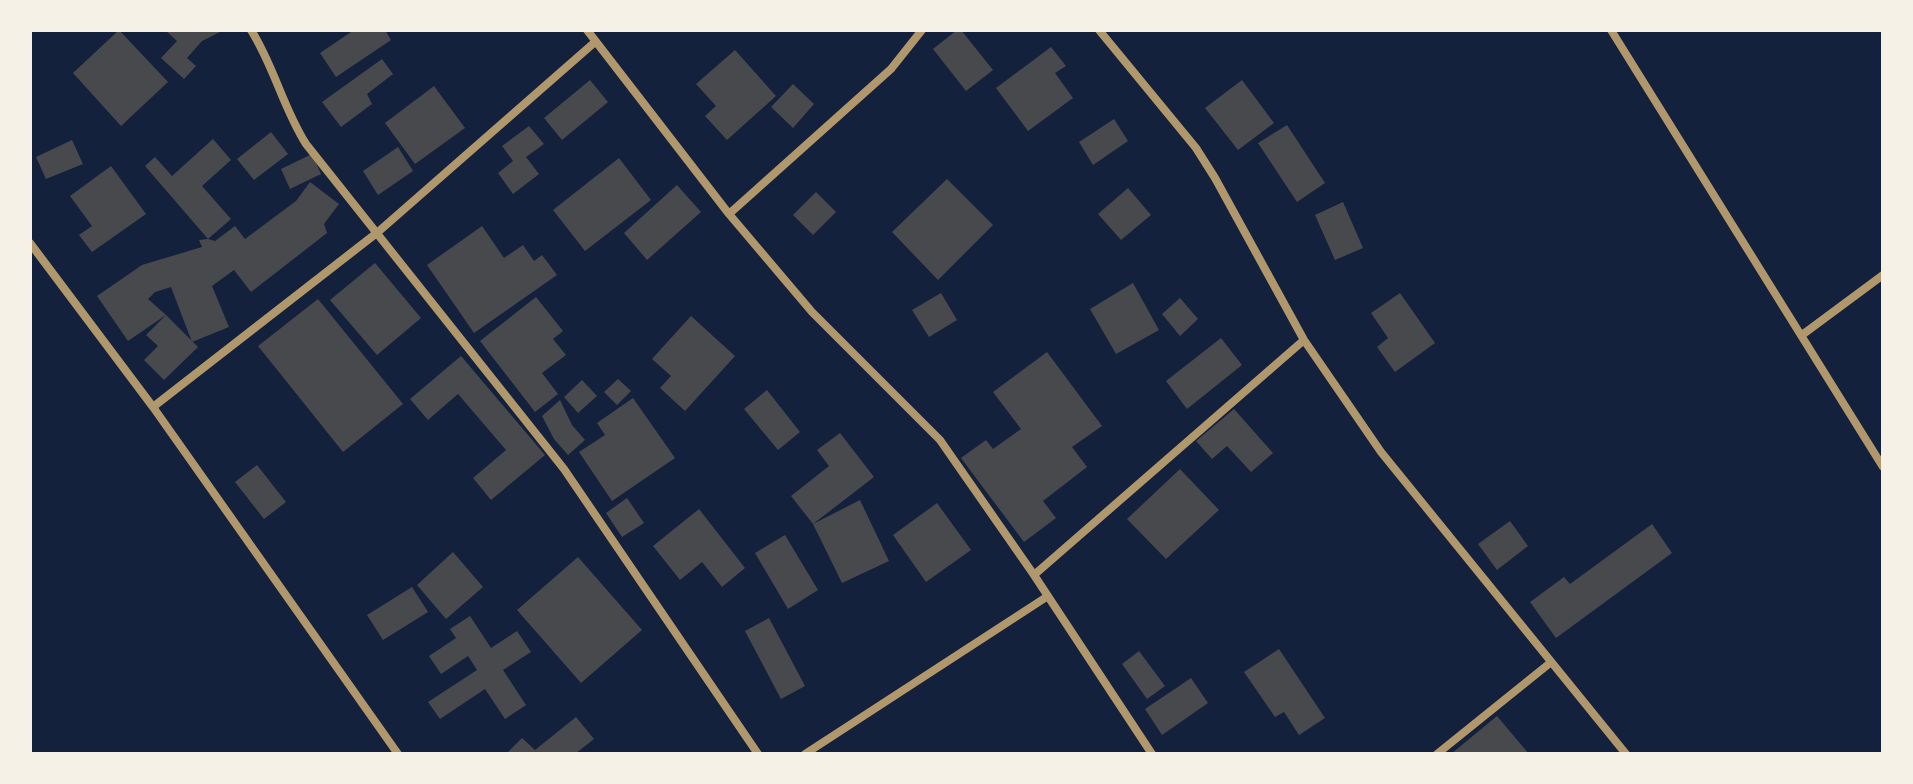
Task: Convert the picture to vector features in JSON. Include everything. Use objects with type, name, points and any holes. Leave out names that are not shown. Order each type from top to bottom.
[{"type":"street","points":[[251,30],[272,68],[306,144],[564,469],[758,754]]},
{"type":"street","points":[[587,30],[729,214],[830,332],[940,440],[1152,754]]},
{"type":"street","points":[[729,214],[891,69],[922,30]]},
{"type":"street","points":[[1099,30],[1196,148],[1304,340],[1381,452],[1626,754]]},
{"type":"street","points":[[1611,30],[1883,467]]},
{"type":"street","points":[[153,407],[378,232],[595,42]]},
{"type":"street","points":[[30,243],[153,407],[398,754]]},
{"type":"street","points":[[1802,335],[1883,275]]},
{"type":"street","points":[[1034,575],[1304,340]]},
{"type":"street","points":[[805,754],[1048,596]]},
{"type":"street","points":[[1437,754],[1550,663]]},
{"type":"building","points":[[119,30],[168,82],[121,126],[73,73]]},
{"type":"building","points":[[165,30],[224,30],[202,41],[187,58],[196,66],[184,79],[161,58],[177,41]]},
{"type":"building","points":[[354,30],[385,30],[391,40],[336,77],[320,53]]},
{"type":"building","points":[[961,30],[993,70],[966,91],[933,49]]},
{"type":"building","points":[[1051,47],[1066,66],[1055,73],[1073,98],[1028,131],[996,88]]},
{"type":"building","points":[[735,50],[776,96],[727,140],[705,116],[716,106],[696,84]]},
{"type":"building","points":[[382,59],[393,74],[367,94],[372,104],[341,127],[322,102]]},
{"type":"building","points":[[590,80],[608,102],[562,140],[544,118]]},
{"type":"building","points":[[1242,80],[1274,123],[1238,150],[1205,108]]},
{"type":"building","points":[[793,84],[814,104],[793,128],[771,107]]},
{"type":"building","points":[[434,86],[465,128],[415,164],[385,123]]},
{"type":"building","points":[[1114,119],[1128,141],[1093,165],[1079,142]]},
{"type":"building","points":[[1287,125],[1325,183],[1297,202],[1258,143]]},
{"type":"building","points":[[529,126],[544,144],[526,157],[539,174],[513,194],[498,173],[513,161],[502,146]]},
{"type":"building","points":[[271,132],[288,154],[254,180],[237,159]]},
{"type":"building","points":[[213,139],[231,160],[202,186],[231,219],[208,239],[145,166],[155,157],[172,176]]},
{"type":"building","points":[[72,140],[83,164],[46,179],[36,157]]},
{"type":"building","points":[[398,147],[413,171],[378,195],[363,171]]},
{"type":"building","points":[[312,154],[321,174],[290,189],[281,169]]},
{"type":"building","points":[[619,158],[651,200],[585,251],[553,210]]},
{"type":"building","points":[[111,166],[146,214],[92,252],[79,235],[92,226],[70,196]]},
{"type":"building","points":[[947,179],[993,225],[938,280],[892,232]]},
{"type":"building","points":[[310,182],[339,204],[324,224],[327,233],[251,292],[234,270],[212,286],[229,327],[192,342],[171,287],[155,292],[148,299],[166,315],[128,341],[97,296],[142,265],[202,247],[199,240],[215,241],[235,226],[245,239],[296,201]]},
{"type":"building","points":[[677,185],[701,212],[647,260],[624,233]]},
{"type":"building","points":[[1128,188],[1151,215],[1121,240],[1098,214]]},
{"type":"building","points":[[816,192],[836,212],[813,235],[793,215]]},
{"type":"building","points":[[1343,202],[1363,248],[1335,260],[1315,215]]},
{"type":"building","points":[[482,226],[504,258],[523,245],[534,261],[542,255],[557,275],[474,333],[427,265]]},
{"type":"building","points":[[375,263],[421,318],[377,355],[330,300]]},
{"type":"building","points":[[1133,283],[1159,330],[1116,354],[1090,309]]},
{"type":"building","points":[[941,293],[957,320],[929,337],[912,310]]},
{"type":"building","points":[[1400,293],[1435,343],[1395,372],[1377,347],[1388,338],[1371,313]]},
{"type":"building","points":[[536,297],[563,331],[553,339],[566,355],[542,373],[558,394],[535,412],[480,341]]},
{"type":"building","points":[[1180,298],[1198,319],[1180,336],[1162,314]]},
{"type":"building","points":[[318,299],[403,404],[343,452],[258,346]]},
{"type":"building","points":[[166,315],[198,347],[164,380],[144,360],[158,346],[146,335]]},
{"type":"building","points":[[691,316],[735,356],[685,411],[660,388],[671,376],[652,359]]},
{"type":"building","points":[[1221,338],[1242,365],[1187,409],[1166,381]]},
{"type":"building","points":[[1047,352],[1102,426],[1072,447],[1087,467],[1043,501],[1056,518],[1024,542],[961,458],[986,440],[993,449],[1021,429],[993,392]]},
{"type":"building","points":[[461,356],[545,455],[491,500],[473,478],[506,450],[458,394],[428,420],[410,399]]},
{"type":"building","points":[[618,379],[631,391],[617,405],[604,392]]},
{"type":"building","points":[[582,380],[597,396],[578,413],[564,397]]},
{"type":"building","points":[[767,390],[800,432],[778,450],[744,409]]},
{"type":"building","points":[[633,398],[675,458],[612,501],[579,452],[605,435],[597,423]]},
{"type":"building","points":[[560,400],[572,425],[585,440],[568,455],[554,439],[542,416]]},
{"type":"building","points":[[1234,409],[1273,453],[1251,472],[1227,446],[1212,459],[1196,441]]},
{"type":"building","points":[[840,433],[874,477],[813,524],[791,496],[829,466],[817,450]]},
{"type":"building","points":[[257,465],[286,502],[264,519],[235,482]]},
{"type":"building","points":[[1180,469],[1219,510],[1166,559],[1127,519]]},
{"type":"building","points":[[627,498],[644,523],[622,537],[606,513]]},
{"type":"building","points":[[860,500],[889,561],[842,583],[813,524]]},
{"type":"building","points":[[937,503],[971,550],[926,582],[893,535]]},
{"type":"building","points":[[699,509],[745,568],[722,587],[702,562],[680,580],[653,546]]},
{"type":"building","points":[[1510,521],[1528,546],[1497,570],[1478,544]]},
{"type":"building","points":[[1652,524],[1672,553],[1556,638],[1530,602],[1564,577],[1570,584]]},
{"type":"building","points":[[785,535],[818,590],[788,609],[755,553]]},
{"type":"building","points":[[453,552],[483,587],[446,619],[417,585]]},
{"type":"building","points":[[578,557],[642,630],[581,683],[517,610]]},
{"type":"building","points":[[412,587],[428,612],[383,640],[367,615]]},
{"type":"building","points":[[470,616],[491,648],[517,631],[531,652],[503,670],[526,705],[505,719],[485,689],[440,719],[428,702],[477,670],[468,656],[441,674],[429,656],[456,638],[450,629]]},
{"type":"building","points":[[769,618],[805,686],[781,699],[745,631]]},
{"type":"building","points":[[1279,649],[1325,718],[1299,735],[1284,712],[1275,717],[1244,672]]},
{"type":"building","points":[[1139,651],[1165,686],[1147,699],[1122,664]]},
{"type":"building","points":[[1191,678],[1208,703],[1162,735],[1145,709]]},
{"type":"building","points":[[1497,716],[1529,754],[1451,754]]},
{"type":"building","points":[[576,717],[594,739],[575,754],[506,754],[522,738],[535,750]]}]
